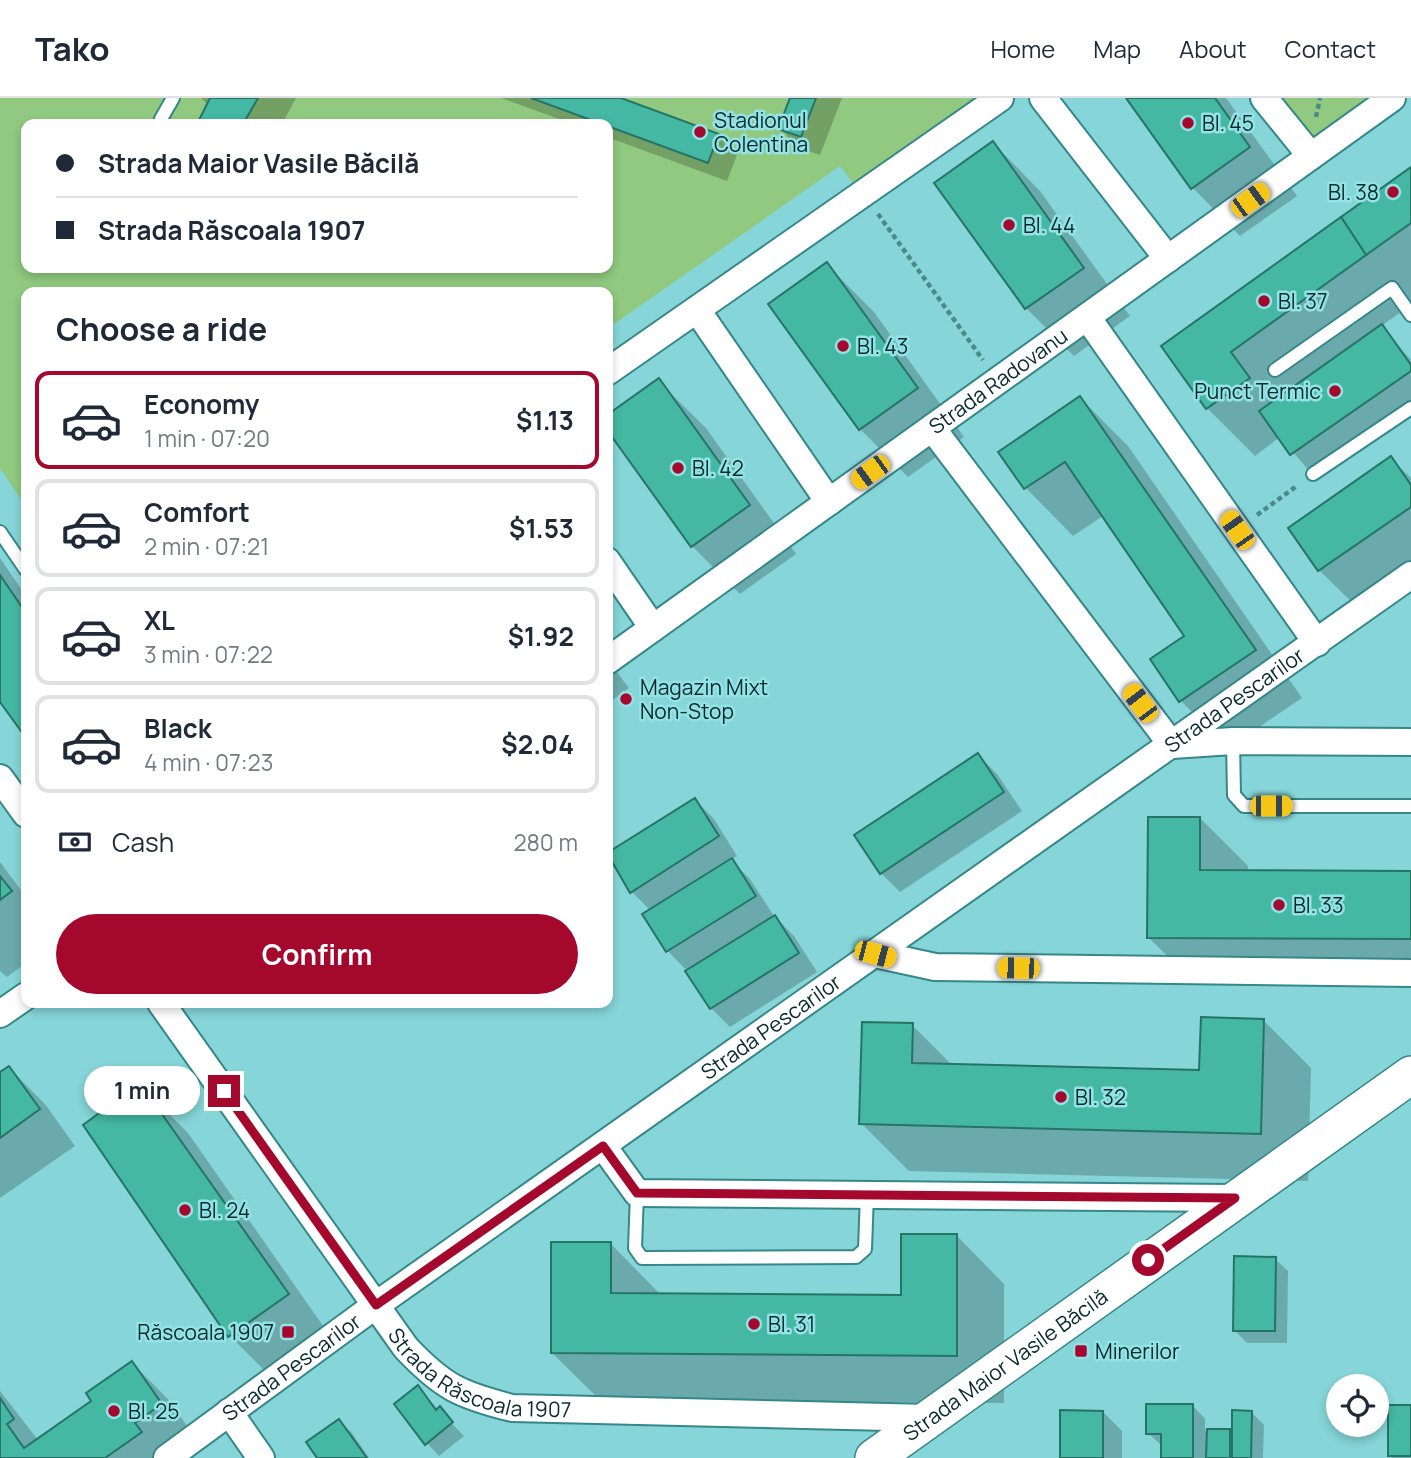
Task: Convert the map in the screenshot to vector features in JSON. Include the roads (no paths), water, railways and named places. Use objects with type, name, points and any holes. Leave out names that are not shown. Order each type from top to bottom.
[{"type":"street","points":[[613,368],[1000,98]]},
{"type":"street","points":[[1043,98],[1168,259]]},
{"type":"street","points":[[1264,98],[1311,156]]},
{"type":"street","name":"Strada Radovanu","points":[[613,657],[1392,98]]},
{"type":"street","points":[[697,310],[829,502]]},
{"type":"street","points":[[1087,317],[1317,643]]},
{"type":"street","points":[[932,428],[1172,745],[1233,741],[1411,741]]},
{"type":"street","points":[[613,570],[653,628]]},
{"type":"street","name":"Strada Pescarilor","points":[[167,1458],[376,1305],[1411,575]]},
{"type":"street","points":[[0,778],[21,807]]},
{"type":"street","points":[[875,954],[935,967],[1411,973]]},
{"type":"street","points":[[0,1014],[21,999]]},
{"type":"street","name":"Strada Răscoala 1907","points":[[165,1008],[406,1348],[434,1378],[468,1397],[512,1408],[930,1418]]},
{"type":"street","name":"Strada Maior Vasile Băcilă","points":[[874,1458],[1411,1075]]},
{"type":"street","points":[[603,1146],[637,1193],[1235,1198]]},
{"type":"street","points":[[229,1412],[261,1458]]},
{"type":"lane","points":[[161,119],[173,98]]},
{"type":"lane","points":[[1275,370],[1392,288],[1411,315]]},
{"type":"lane","points":[[1313,474],[1411,408]]},
{"type":"lane","points":[[0,532],[21,563]]},
{"type":"lane","points":[[1233,741],[1234,796],[1244,806],[1411,806]]},
{"type":"lane","points":[[637,1193],[635,1248],[642,1258],[856,1257],[866,1250],[867,1194]]},
{"type":"place","name":"Bl. 45","points":[[1188,123]]},
{"type":"place","name":"Stadionul Colentina","points":[[700,132]]},
{"type":"place","name":"Bl. 38","points":[[1393,192]]},
{"type":"place","name":"Bl. 44","points":[[1009,225]]},
{"type":"place","name":"Bl. 37","points":[[1264,301]]},
{"type":"place","name":"Bl. 43","points":[[843,346]]},
{"type":"place","name":"Punct Termic","points":[[1335,391]]},
{"type":"place","name":"Bl. 42","points":[[678,468]]},
{"type":"place","name":"Magazin Mixt Non-Stop","points":[[626,699]]},
{"type":"place","name":"Bl. 33","points":[[1279,905]]},
{"type":"place","name":"Bl. 32","points":[[1061,1097]]},
{"type":"place","name":"Bl. 24","points":[[185,1210]]},
{"type":"place","name":"Bl. 31","points":[[754,1324]]},
{"type":"place","name":"Răscoala 1907","points":[[288,1332]]},
{"type":"place","name":"Minerilor","points":[[1081,1351]]},
{"type":"place","name":"Bl. 25","points":[[114,1411]]}]
